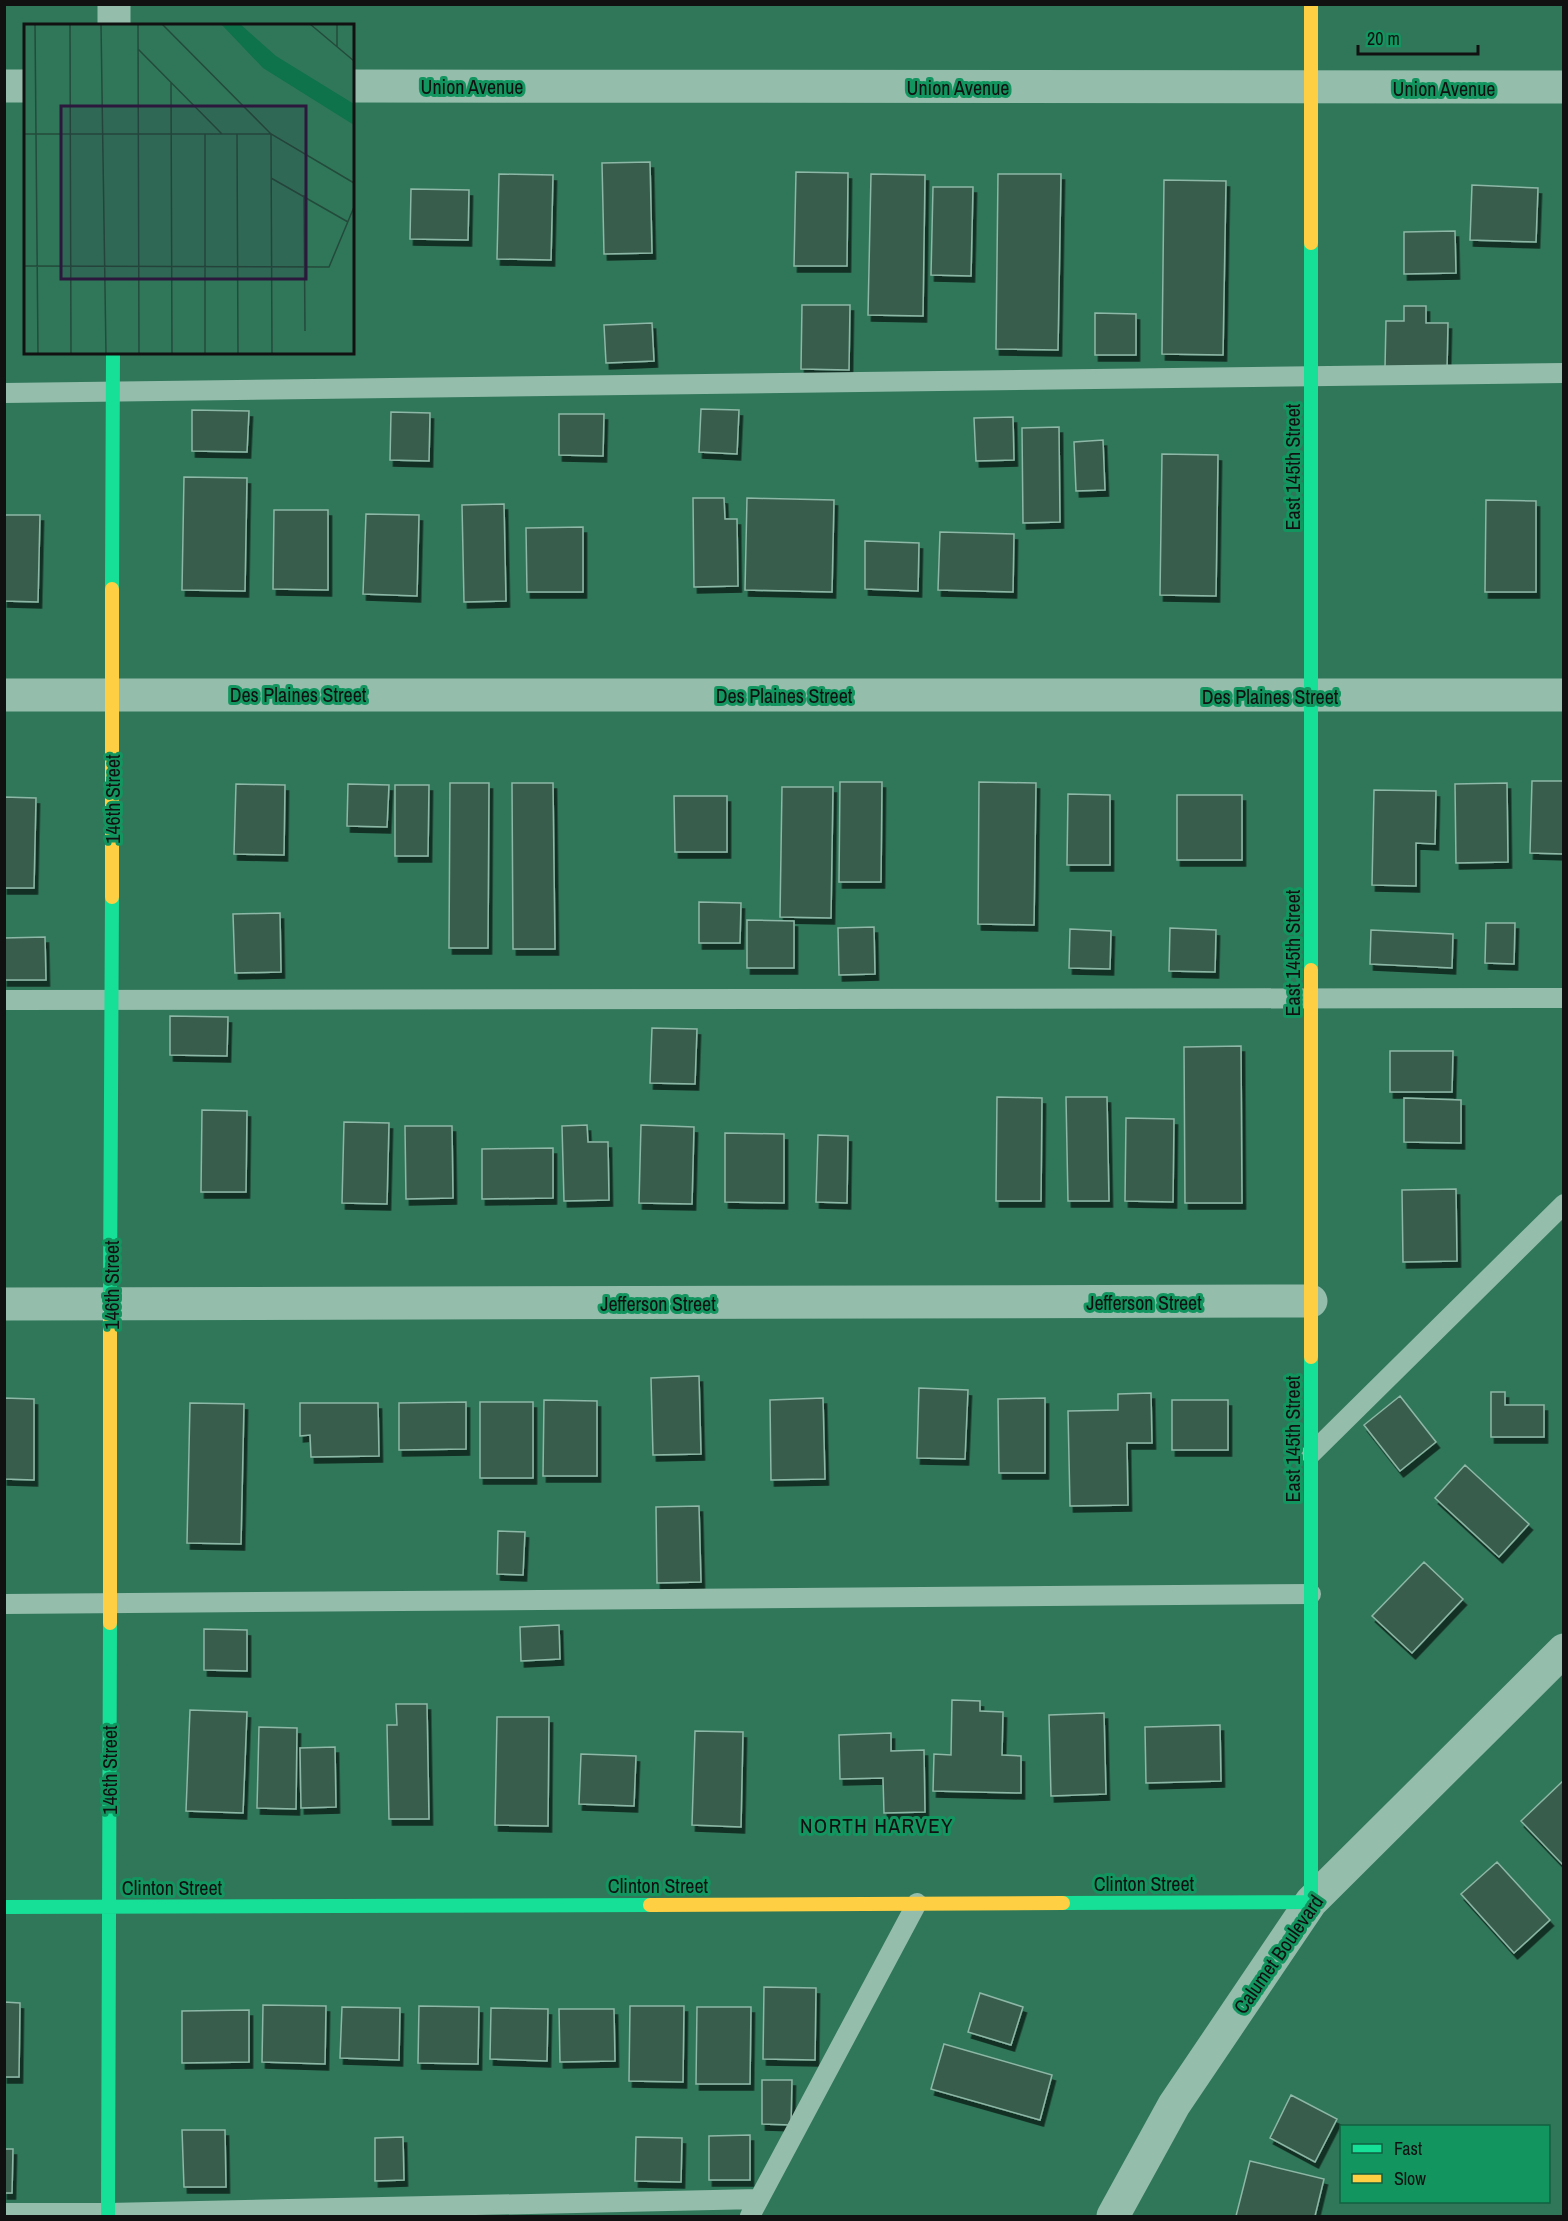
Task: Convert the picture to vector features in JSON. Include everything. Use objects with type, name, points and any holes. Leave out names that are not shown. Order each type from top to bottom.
[{"type":"street","points":[[114,4],[114,24]]},
{"type":"street","name":"East 145th Street","points":[[1311,4],[1311,1902]]},
{"type":"street","points":[[4,86],[24,86]]},
{"type":"street","name":"Union Avenue","points":[[354,86],[1563,87]]},
{"type":"street","name":"146th Street","points":[[108,2215],[113,354]]},
{"type":"street","name":"Des Plaines Street","points":[[4,694],[1563,695]]},
{"type":"street","name":"Jefferson Street","points":[[4,1304],[1311,1301]]},
{"type":"street","name":"Calumet Boulevard","points":[[1113,2217],[1174,2105],[1311,1902],[1563,1650]]},
{"type":"street","name":"Clinton Street","points":[[4,1907],[1311,1902]]},
{"type":"lane","points":[[4,393],[1563,373]]},
{"type":"lane","points":[[4,1000],[1563,998]]},
{"type":"lane","points":[[1311,1454],[1563,1203]]},
{"type":"lane","points":[[4,1604],[1311,1594]]},
{"type":"lane","points":[[4,2213],[108,2215],[755,2208],[917,1903]]},
{"type":"building","points":[[650,162],[652,253],[604,254],[602,163]]},
{"type":"building","points":[[796,172],[848,173],[847,266],[794,266]]},
{"type":"building","points":[[499,174],[553,175],[551,260],[497,259]]},
{"type":"building","points":[[871,174],[925,175],[923,316],[868,315]]},
{"type":"building","points":[[998,174],[1061,174],[1058,350],[996,349]]},
{"type":"building","points":[[1164,180],[1226,181],[1223,355],[1162,354]]},
{"type":"building","points":[[1472,185],[1538,188],[1536,242],[1470,240]]},
{"type":"building","points":[[933,187],[973,187],[971,276],[931,275]]},
{"type":"building","points":[[411,189],[469,190],[468,240],[410,239]]},
{"type":"building","points":[[1455,231],[1456,273],[1404,274],[1404,232]]},
{"type":"building","points":[[802,305],[850,305],[849,370],[801,369]]},
{"type":"building","points":[[1404,306],[1426,306],[1426,323],[1448,323],[1447,369],[1385,368],[1386,321],[1404,321]]},
{"type":"building","points":[[1095,313],[1136,314],[1136,355],[1095,355]]},
{"type":"building","points":[[652,323],[654,361],[606,363],[604,325]]},
{"type":"building","points":[[701,409],[739,410],[737,454],[699,452]]},
{"type":"building","points":[[192,410],[249,411],[247,452],[192,451]]},
{"type":"building","points":[[391,412],[430,413],[429,461],[390,460]]},
{"type":"building","points":[[559,414],[604,414],[603,456],[559,455]]},
{"type":"building","points":[[1013,417],[1014,460],[976,461],[974,418]]},
{"type":"building","points":[[1059,427],[1060,522],[1023,523],[1022,428]]},
{"type":"building","points":[[1103,440],[1105,490],[1076,491],[1074,442]]},
{"type":"building","points":[[1162,454],[1218,455],[1216,596],[1160,595]]},
{"type":"building","points":[[184,477],[247,478],[245,591],[182,590]]},
{"type":"building","points":[[693,498],[724,498],[725,519],[737,519],[738,586],[694,587]]},
{"type":"building","points":[[747,498],[834,500],[832,592],[745,590]]},
{"type":"building","points":[[1486,500],[1536,501],[1536,592],[1485,592]]},
{"type":"building","points":[[504,504],[506,601],[464,602],[462,505]]},
{"type":"building","points":[[274,510],[328,510],[328,590],[273,589]]},
{"type":"building","points":[[366,514],[419,515],[417,596],[363,594]]},
{"type":"building","points":[[4,515],[40,515],[38,602],[4,601]]},
{"type":"building","points":[[583,527],[583,592],[527,592],[526,528]]},
{"type":"building","points":[[940,532],[1014,534],[1013,592],[938,590]]},
{"type":"building","points":[[865,541],[919,543],[918,591],[865,589]]},
{"type":"building","points":[[1532,781],[1564,781],[1564,854],[1530,853]]},
{"type":"building","points":[[840,782],[882,782],[881,882],[839,882]]},
{"type":"building","points":[[979,782],[1036,783],[1034,925],[978,924]]},
{"type":"building","points":[[450,783],[489,783],[488,948],[449,948]]},
{"type":"building","points":[[512,783],[553,783],[555,949],[513,949]]},
{"type":"building","points":[[1507,783],[1508,862],[1456,863],[1455,784]]},
{"type":"building","points":[[236,784],[285,785],[284,855],[234,854]]},
{"type":"building","points":[[348,784],[389,785],[387,827],[347,826]]},
{"type":"building","points":[[395,785],[429,785],[428,856],[395,856]]},
{"type":"building","points":[[782,787],[833,787],[831,918],[780,917]]},
{"type":"building","points":[[1374,790],[1436,791],[1435,844],[1416,843],[1416,886],[1372,885]]},
{"type":"building","points":[[1068,794],[1110,795],[1110,865],[1067,865]]},
{"type":"building","points":[[1177,795],[1242,795],[1242,860],[1177,860]]},
{"type":"building","points":[[674,796],[727,796],[727,852],[675,852]]},
{"type":"building","points":[[4,797],[36,798],[34,888],[4,888]]},
{"type":"building","points":[[699,902],[741,903],[740,943],[699,943]]},
{"type":"building","points":[[280,913],[281,972],[235,973],[233,914]]},
{"type":"building","points":[[747,920],[794,921],[794,968],[747,968]]},
{"type":"building","points":[[1486,923],[1515,923],[1514,964],[1485,963]]},
{"type":"building","points":[[874,927],[875,974],[839,975],[838,928]]},
{"type":"building","points":[[1170,928],[1216,930],[1215,972],[1169,971]]},
{"type":"building","points":[[1070,929],[1111,931],[1110,969],[1069,968]]},
{"type":"building","points":[[1371,930],[1453,934],[1452,968],[1370,964]]},
{"type":"building","points":[[45,937],[46,980],[4,980],[4,938]]},
{"type":"building","points":[[170,1016],[228,1017],[227,1056],[170,1055]]},
{"type":"building","points":[[652,1028],[697,1029],[695,1084],[650,1083]]},
{"type":"building","points":[[1241,1046],[1242,1203],[1185,1203],[1184,1047]]},
{"type":"building","points":[[1390,1051],[1453,1051],[1452,1092],[1390,1092]]},
{"type":"building","points":[[997,1097],[1042,1098],[1041,1201],[996,1201]]},
{"type":"building","points":[[1066,1097],[1107,1097],[1109,1201],[1068,1201]]},
{"type":"building","points":[[1404,1098],[1461,1100],[1461,1143],[1404,1142]]},
{"type":"building","points":[[202,1110],[247,1111],[246,1192],[201,1192]]},
{"type":"building","points":[[1126,1118],[1174,1119],[1173,1202],[1125,1201]]},
{"type":"building","points":[[344,1122],[389,1123],[387,1204],[342,1203]]},
{"type":"building","points":[[587,1125],[588,1142],[608,1142],[609,1200],[564,1201],[562,1126]]},
{"type":"building","points":[[641,1125],[694,1127],[692,1204],[639,1203]]},
{"type":"building","points":[[405,1126],[452,1126],[453,1198],[406,1199]]},
{"type":"building","points":[[725,1133],[784,1134],[784,1203],[725,1202]]},
{"type":"building","points":[[818,1135],[848,1136],[847,1203],[816,1202]]},
{"type":"building","points":[[553,1148],[553,1198],[482,1199],[482,1149]]},
{"type":"building","points":[[1456,1189],[1457,1261],[1403,1262],[1402,1190]]},
{"type":"building","points":[[699,1376],[701,1454],[653,1455],[651,1378]]},
{"type":"building","points":[[919,1388],[968,1390],[965,1459],[917,1458]]},
{"type":"building","points":[[1491,1392],[1505,1392],[1505,1405],[1544,1405],[1544,1437],[1491,1437]]},
{"type":"building","points":[[1151,1393],[1152,1443],[1127,1443],[1128,1505],[1070,1506],[1068,1411],[1118,1410],[1118,1394]]},
{"type":"building","points":[[1400,1396],[1436,1442],[1400,1471],[1364,1425]]},
{"type":"building","points":[[4,1398],[34,1399],[34,1480],[4,1479]]},
{"type":"building","points":[[823,1398],[825,1479],[771,1480],[770,1400]]},
{"type":"building","points":[[1045,1398],[1045,1473],[999,1473],[998,1399]]},
{"type":"building","points":[[544,1400],[597,1401],[597,1476],[543,1476]]},
{"type":"building","points":[[1172,1400],[1228,1400],[1228,1450],[1172,1450]]},
{"type":"building","points":[[466,1402],[466,1449],[399,1450],[399,1403]]},
{"type":"building","points":[[480,1402],[533,1402],[533,1478],[480,1478]]},
{"type":"building","points":[[190,1403],[244,1404],[241,1544],[187,1543]]},
{"type":"building","points":[[300,1403],[378,1403],[379,1456],[311,1457],[310,1435],[300,1436]]},
{"type":"building","points":[[1465,1465],[1529,1524],[1499,1557],[1435,1498]]},
{"type":"building","points":[[699,1506],[701,1582],[657,1583],[656,1507]]},
{"type":"building","points":[[498,1531],[525,1532],[523,1575],[497,1574]]},
{"type":"building","points":[[1424,1562],[1463,1599],[1412,1653],[1372,1616]]},
{"type":"building","points":[[559,1625],[560,1659],[521,1661],[520,1627]]},
{"type":"building","points":[[204,1629],[247,1630],[247,1671],[204,1670]]},
{"type":"building","points":[[952,1700],[980,1701],[980,1711],[1003,1712],[1002,1755],[1021,1756],[1021,1793],[933,1791],[934,1754],[951,1755]]},
{"type":"building","points":[[396,1704],[427,1704],[429,1819],[389,1819],[387,1725],[397,1725]]},
{"type":"building","points":[[190,1710],[247,1712],[243,1813],[186,1811]]},
{"type":"building","points":[[1104,1713],[1106,1794],[1051,1796],[1049,1715]]},
{"type":"building","points":[[497,1717],[549,1717],[548,1826],[495,1825]]},
{"type":"building","points":[[1220,1725],[1221,1781],[1146,1783],[1145,1727]]},
{"type":"building","points":[[259,1727],[297,1728],[296,1809],[257,1808]]},
{"type":"building","points":[[695,1731],[743,1732],[741,1827],[692,1825]]},
{"type":"building","points":[[891,1733],[891,1751],[924,1750],[925,1812],[884,1813],[883,1778],[840,1779],[839,1735]]},
{"type":"building","points":[[335,1747],[336,1807],[301,1808],[300,1748]]},
{"type":"building","points":[[581,1754],[636,1756],[634,1806],[579,1804]]},
{"type":"building","points":[[1564,1780],[1564,1866],[1521,1821]]},
{"type":"building","points":[[1497,1862],[1550,1920],[1514,1953],[1461,1894]]},
{"type":"building","points":[[764,1987],[816,1988],[815,2060],[763,2059]]},
{"type":"building","points":[[980,1993],[1023,2007],[1011,2045],[968,2032]]},
{"type":"building","points":[[4,2002],[20,2003],[19,2077],[4,2077]]},
{"type":"building","points":[[263,2005],[326,2006],[325,2064],[262,2062]]},
{"type":"building","points":[[419,2006],[479,2007],[478,2064],[418,2063]]},
{"type":"building","points":[[630,2006],[684,2006],[683,2082],[629,2081]]},
{"type":"building","points":[[342,2007],[400,2008],[399,2060],[340,2058]]},
{"type":"building","points":[[697,2007],[751,2007],[750,2084],[696,2084]]},
{"type":"building","points":[[491,2008],[548,2009],[547,2061],[490,2059]]},
{"type":"building","points":[[559,2009],[614,2009],[615,2061],[560,2062]]},
{"type":"building","points":[[249,2010],[249,2062],[182,2063],[182,2011]]},
{"type":"building","points":[[944,2044],[1052,2075],[1040,2120],[931,2089]]},
{"type":"building","points":[[762,2080],[792,2080],[791,2125],[762,2124]]},
{"type":"building","points":[[1291,2095],[1337,2119],[1315,2162],[1270,2138]]},
{"type":"building","points":[[182,2130],[225,2130],[226,2187],[184,2187]]},
{"type":"building","points":[[750,2135],[750,2180],[709,2180],[709,2136]]},
{"type":"building","points":[[403,2137],[404,2180],[375,2181],[375,2138]]},
{"type":"building","points":[[636,2137],[682,2138],[681,2182],[635,2181]]},
{"type":"building","points":[[4,2149],[13,2149],[12,2193],[4,2193]]},
{"type":"building","points":[[1250,2161],[1324,2179],[1315,2216],[1236,2216]]},
{"type":"traffic: fast","points":[[1311,243],[1311,970]]},
{"type":"traffic: fast","points":[[112,589],[113,354]]},
{"type":"traffic: fast","points":[[110,1296],[112,897]]},
{"type":"traffic: fast","points":[[1063,1903],[1311,1902],[1311,1357]]},
{"type":"traffic: fast","points":[[108,2216],[110,1623]]},
{"type":"traffic: fast","points":[[4,1907],[650,1905]]},
{"type":"traffic: slow","points":[[1311,4],[1311,243]]},
{"type":"traffic: slow","points":[[112,589],[112,897]]},
{"type":"traffic: slow","points":[[1311,970],[1311,1357]]},
{"type":"traffic: slow","points":[[110,1296],[110,1623]]},
{"type":"traffic: slow","points":[[650,1905],[1063,1903]]},
{"type":"district","name":"NORTH HARVEY","points":[[877,1825]]}]
